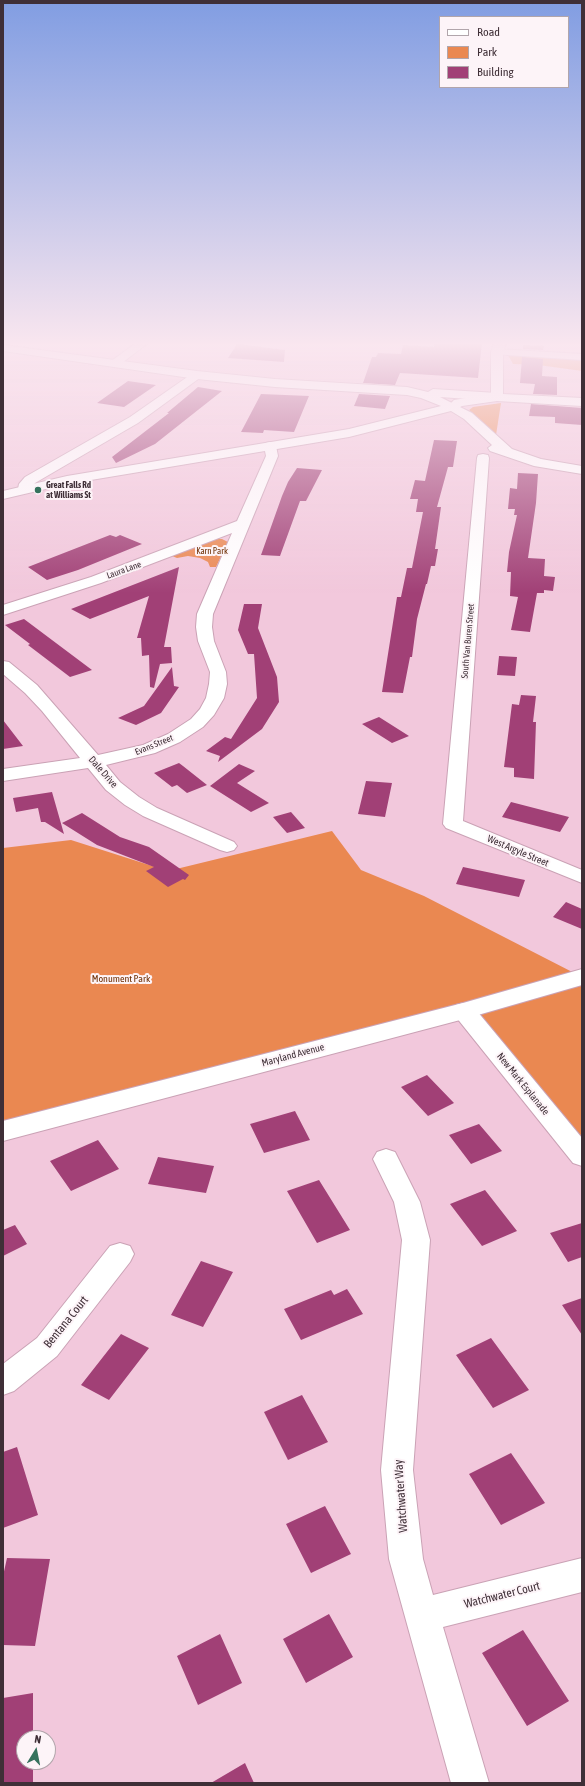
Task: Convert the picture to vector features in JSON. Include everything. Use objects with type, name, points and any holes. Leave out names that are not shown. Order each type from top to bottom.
[{"type":"main road","points":[[3,495],[25,489],[104,474],[349,433],[375,426]]},
{"type":"main road","points":[[463,426],[484,450],[495,454],[512,455],[551,466],[582,470]]},
{"type":"main road","points":[[480,426],[512,455]]},
{"type":"main road","name":"Maryland Avenue","points":[[3,1131],[464,1011],[582,977]]},
{"type":"street","points":[[25,489],[26,484],[30,480],[123,426]]},
{"type":"street","name":"Evans Street","points":[[3,775],[122,757],[142,751],[174,738],[196,723],[208,711],[218,684],[218,672],[206,641],[204,627],[205,614],[272,456],[270,446]]},
{"type":"street","name":"South Van Buren Street","points":[[454,824],[484,450]]},
{"type":"street","name":"Laura Lane","points":[[3,610],[96,580],[242,524]]},
{"type":"street","name":"Dale Drive","points":[[3,666],[48,707],[113,786],[132,801],[150,812],[227,846]]},
{"type":"street","name":"West Argyle Street","points":[[454,824],[582,877]]},
{"type":"street","name":"New Mark Esplanade","points":[[464,1011],[582,1156]]},
{"type":"street","name":"Watchwater Way","points":[[386,1159],[408,1202],[416,1240],[397,1470],[406,1559],[470,1783]]},
{"type":"street","name":"Bentana Court","points":[[3,1382],[47,1347],[120,1254]]},
{"type":"street","name":"Watchwater Court","points":[[421,1615],[582,1574]]},
{"type":"green space","points":[[487,426],[497,426],[496,435]]},
{"type":"green space","name":"Karn Park","points":[[213,539],[222,539],[228,542],[216,567],[210,567],[208,562],[200,558],[188,556],[177,558],[172,556]]},
{"type":"green space","name":"Monument Park","points":[[332,831],[361,870],[424,896],[582,977],[582,1145],[464,1011],[3,1131],[3,848],[71,840],[168,871]]},
{"type":"building","points":[[152,426],[177,426],[155,444],[116,463],[112,457]]},
{"type":"building","points":[[244,426],[296,426],[294,432],[264,430],[263,433],[241,432]]},
{"type":"building","points":[[434,440],[457,441],[453,467],[448,467],[437,507],[441,507],[435,549],[438,549],[435,566],[431,566],[417,619],[412,657],[410,657],[403,693],[382,692],[397,597],[401,597],[407,568],[412,568],[423,512],[416,512],[418,499],[410,499],[415,480],[425,481]]},
{"type":"building","points":[[297,468],[322,470],[306,501],[300,501],[280,556],[261,555],[282,496],[288,482]]},
{"type":"building","points":[[518,473],[538,474],[536,503],[528,558],[545,559],[544,576],[555,577],[553,591],[544,590],[544,593],[537,593],[530,632],[511,630],[518,597],[510,596],[511,572],[507,572],[509,552],[517,515],[514,515],[515,509],[508,509],[510,488],[517,489]]},
{"type":"building","points":[[110,535],[116,537],[120,535],[142,544],[78,570],[47,580],[28,567]]},
{"type":"building","points":[[179,567],[164,647],[171,647],[172,663],[160,664],[154,688],[150,687],[149,655],[142,656],[141,638],[137,638],[149,596],[90,619],[71,609]]},
{"type":"building","points":[[244,604],[262,604],[258,628],[277,677],[279,702],[262,729],[218,762],[220,756],[206,751],[225,737],[231,739],[257,698],[254,654],[248,654],[238,630]]},
{"type":"building","points":[[24,619],[92,670],[70,677],[28,645],[30,644],[5,625]]},
{"type":"building","points":[[499,656],[517,657],[515,676],[497,675]]},
{"type":"building","points":[[172,667],[174,686],[179,687],[161,713],[136,725],[118,718],[144,706]]},
{"type":"building","points":[[521,695],[536,696],[533,722],[536,722],[534,779],[514,777],[514,768],[504,767],[512,704],[519,705]]},
{"type":"building","points":[[379,717],[409,736],[392,743],[362,724]]},
{"type":"building","points":[[3,720],[23,746],[3,749]]},
{"type":"building","points":[[179,763],[207,785],[187,793],[177,785],[172,787],[154,773]]},
{"type":"building","points":[[239,764],[255,771],[237,783],[269,803],[251,812],[210,786]]},
{"type":"building","points":[[366,781],[392,783],[385,817],[358,814]]},
{"type":"building","points":[[52,792],[64,834],[45,822],[41,822],[38,808],[16,812],[13,798]]},
{"type":"building","points":[[511,802],[569,817],[560,832],[502,817]]},
{"type":"building","points":[[291,812],[305,828],[287,833],[273,817]]},
{"type":"building","points":[[82,813],[120,837],[149,847],[189,875],[185,880],[183,879],[168,887],[146,871],[154,867],[97,845],[62,823]]},
{"type":"building","points":[[463,867],[525,880],[519,897],[456,884]]},
{"type":"building","points":[[566,902],[582,909],[582,929],[553,917]]},
{"type":"building","points":[[427,1075],[454,1103],[428,1116],[401,1087]]},
{"type":"building","points":[[295,1111],[310,1140],[264,1153],[250,1124]]},
{"type":"building","points":[[479,1124],[502,1151],[471,1164],[449,1135]]},
{"type":"building","points":[[98,1140],[119,1169],[71,1191],[50,1161]]},
{"type":"building","points":[[158,1157],[214,1166],[206,1193],[148,1184]]},
{"type":"building","points":[[319,1180],[350,1230],[317,1243],[287,1191]]},
{"type":"building","points":[[485,1190],[517,1231],[482,1246],[450,1204]]},
{"type":"building","points":[[582,1223],[582,1257],[568,1262],[550,1233]]},
{"type":"building","points":[[15,1225],[27,1244],[3,1256],[3,1230]]},
{"type":"building","points":[[201,1261],[233,1272],[203,1327],[171,1315]]},
{"type":"building","points":[[347,1289],[363,1314],[301,1340],[284,1309],[331,1290],[334,1295]]},
{"type":"building","points":[[582,1298],[582,1335],[562,1305]]},
{"type":"building","points":[[121,1334],[149,1348],[109,1400],[81,1385]]},
{"type":"building","points":[[491,1338],[529,1390],[493,1408],[456,1355]]},
{"type":"building","points":[[302,1395],[328,1442],[288,1460],[264,1412]]},
{"type":"building","points":[[17,1447],[38,1515],[3,1528],[3,1452]]},
{"type":"building","points":[[511,1453],[545,1503],[501,1525],[469,1474]]},
{"type":"building","points":[[325,1506],[351,1554],[311,1573],[286,1524]]},
{"type":"building","points":[[7,1558],[50,1559],[35,1646],[3,1645],[3,1576]]},
{"type":"building","points":[[329,1614],[353,1657],[306,1683],[283,1639]]},
{"type":"building","points":[[523,1630],[569,1701],[527,1726],[482,1653]]},
{"type":"building","points":[[220,1634],[242,1683],[198,1705],[177,1656]]},
{"type":"building","points":[[33,1693],[33,1730],[16,1730],[16,1770],[33,1770],[33,1783],[3,1783],[3,1698]]},
{"type":"building","points":[[245,1763],[254,1783],[211,1783]]},
{"type":"place","name":"Great Falls Rd at Williams St","points":[[38,490]]}]
